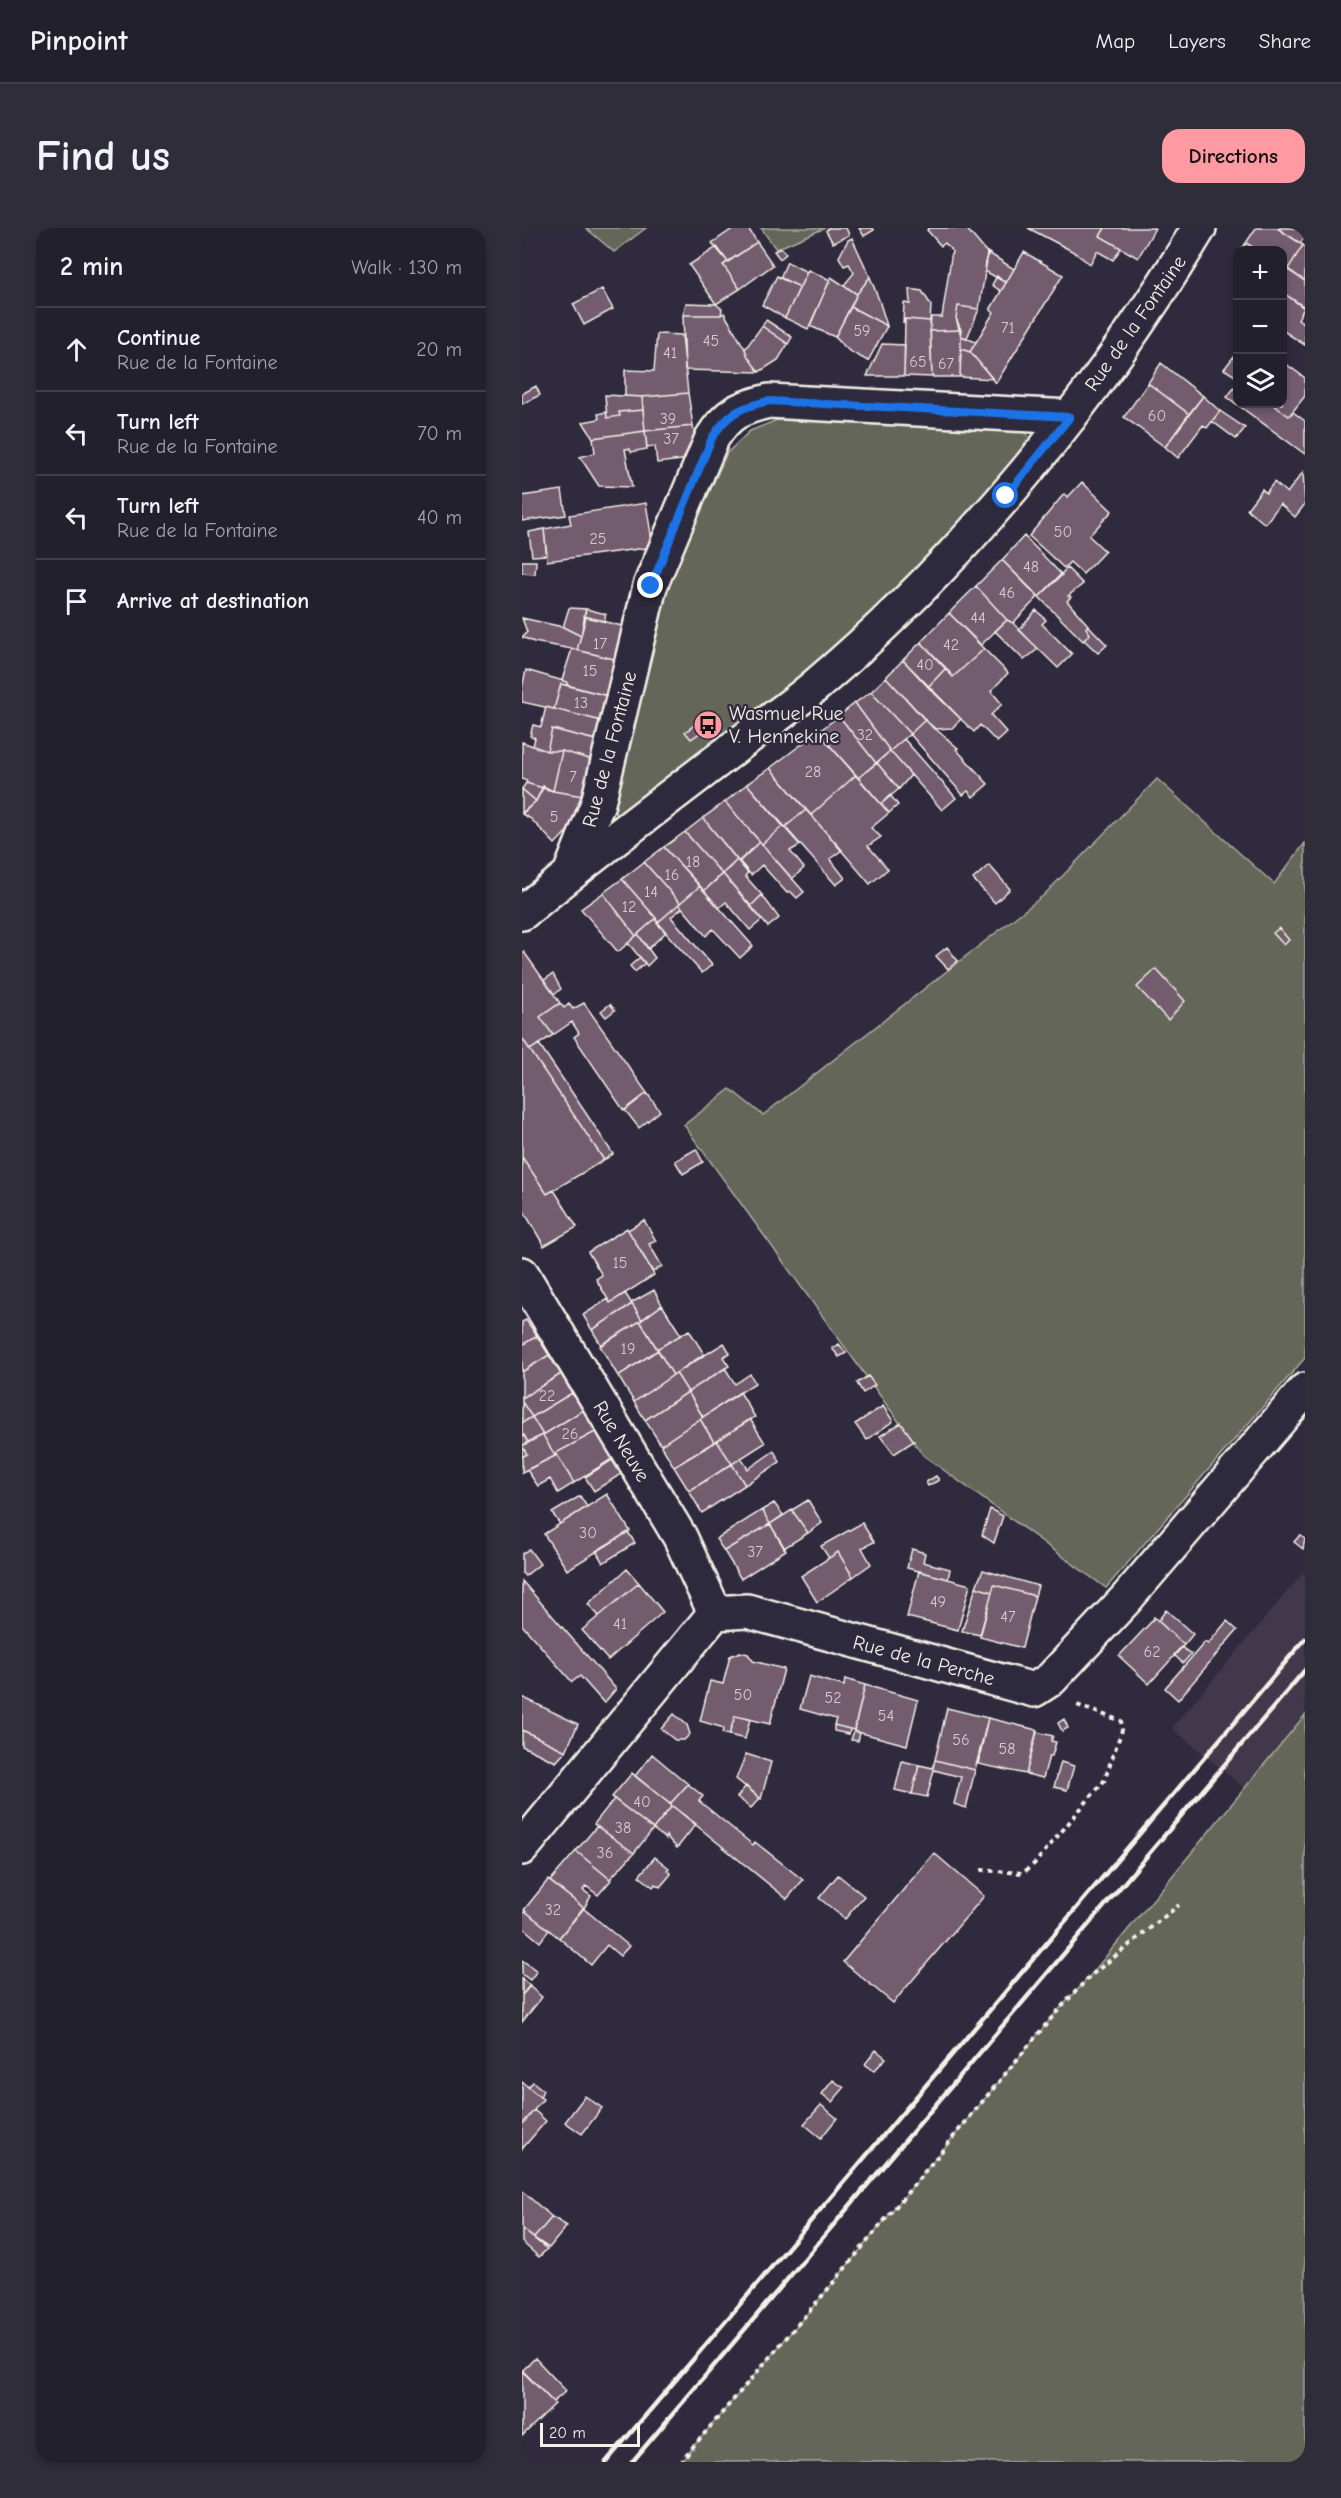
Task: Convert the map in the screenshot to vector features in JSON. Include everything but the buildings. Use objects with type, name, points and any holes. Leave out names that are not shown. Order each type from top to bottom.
[{"type":"street","name":"Rue de la Fontaine","points":[[570,873],[814,686],[874,632],[1006,496],[1070,417],[1176,266],[1199,228]]},
{"type":"street","name":"Rue de la Fontaine","points":[[570,873],[598,803],[651,586],[712,438],[723,420],[743,407],[768,401],[1070,417]]},
{"type":"street","points":[[522,899],[570,873]]},
{"type":"street","points":[[522,913],[570,873]]},
{"type":"street","name":"Rue Neuve","points":[[522,1274],[680,1537],[715,1613]]},
{"type":"street","points":[[1034,1690],[1050,1679],[1126,1599],[1305,1390]]},
{"type":"street","name":"Rue de la Perche","points":[[715,1613],[747,1611],[1034,1690]]},
{"type":"street","points":[[522,1848],[715,1613]]},
{"type":"path","points":[[981,1870],[1023,1873],[1035,1863],[1104,1781],[1122,1730],[1122,1721],[1034,1690]]},
{"type":"path","points":[[680,2462],[828,2289],[1053,2016],[1089,1977],[1179,1905]]},
{"type":"shaded area","points":[[1305,1571],[1305,1715],[1244,1788],[1172,1728]]},
{"type":"green space","points":[[586,228],[646,228],[614,252]]},
{"type":"green space","points":[[761,228],[825,228],[776,249]]},
{"type":"green space","points":[[777,420],[1021,429],[1033,441],[996,485],[877,612],[797,685],[621,818],[607,806],[668,584],[727,453],[750,431]]},
{"type":"green space","points":[[1157,779],[1274,884],[1305,843],[1305,1358],[1106,1588],[923,1455],[684,1125],[730,1089],[763,1115],[1044,895]]},
{"type":"green space","points":[[1305,1715],[1305,2462],[680,2462],[828,2289]]},
{"type":"railway","points":[[606,2462],[1305,1639]]},
{"type":"railway","points":[[632,2462],[1305,1670]]},
{"type":"place","name":"Wasmuel Rue V. Hennekine","points":[[708,725]]},
{"type":"route","points":[[651,586],[712,438],[723,420],[743,407],[768,401],[1070,417],[1006,496]]}]
